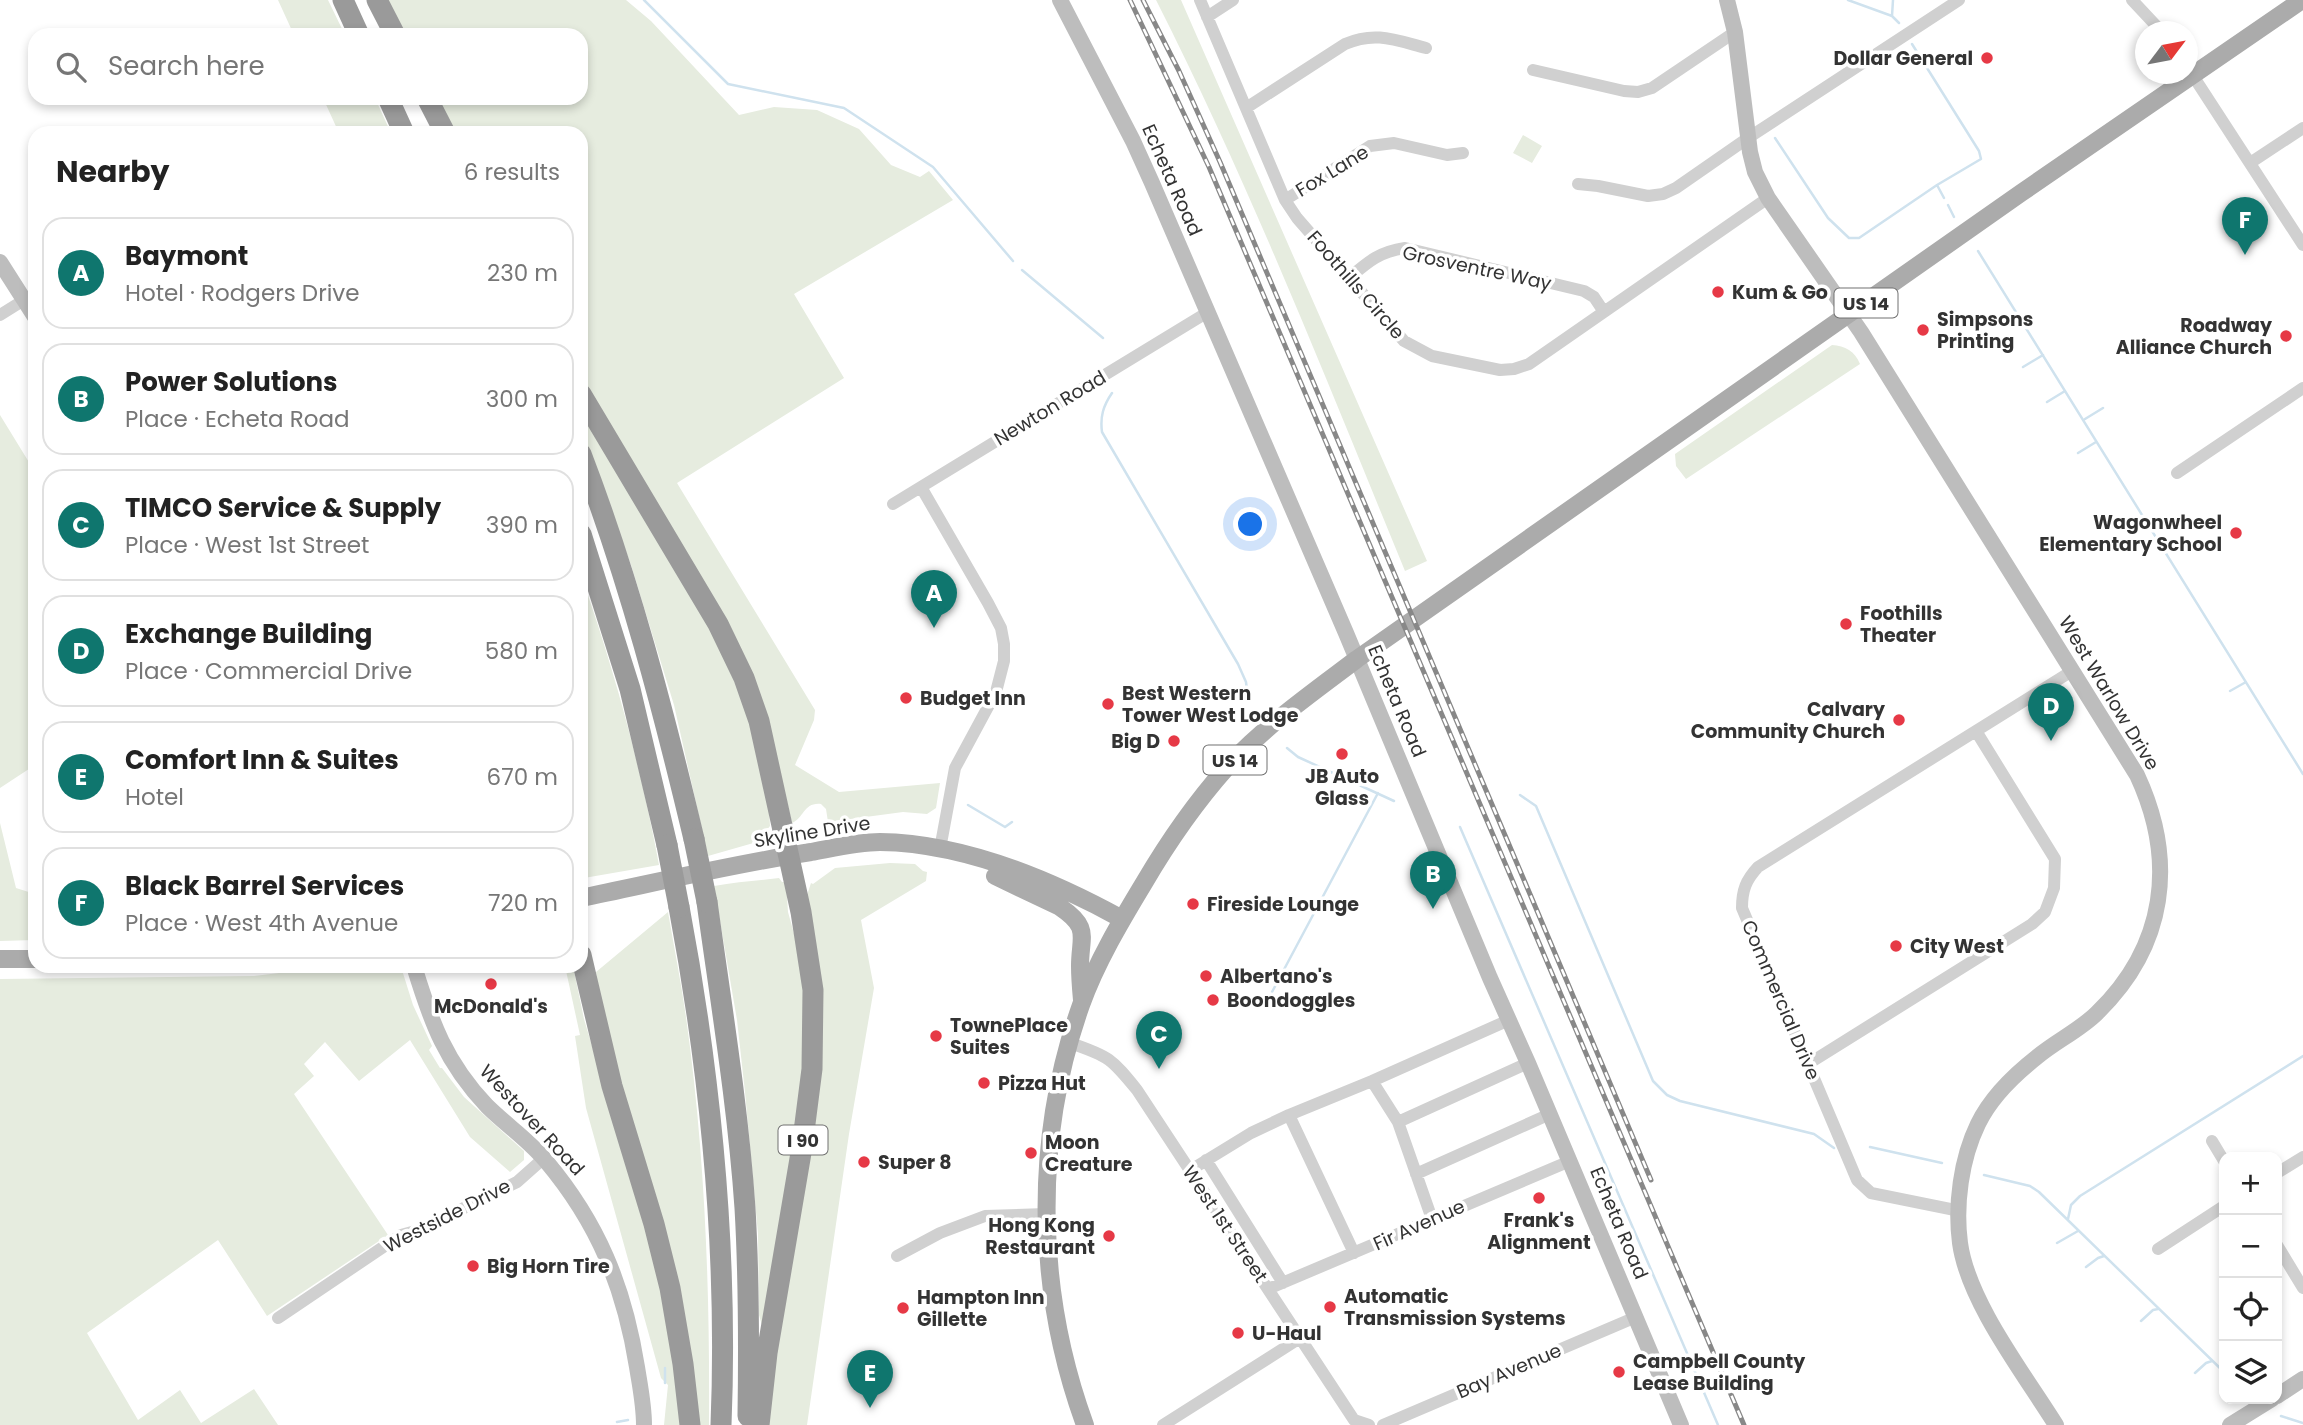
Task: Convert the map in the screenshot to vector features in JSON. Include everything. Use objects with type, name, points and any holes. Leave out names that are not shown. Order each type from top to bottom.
[{"type":"highway","points":[[343,0],[356,28]]},
{"type":"highway","points":[[376,0],[390,28]]},
{"type":"highway","points":[[391,105],[400,126]]},
{"type":"highway","points":[[428,105],[436,126]]},
{"type":"highway","points":[[429,105],[441,126]]},
{"type":"highway","name":"I 90","points":[[588,406],[718,624],[744,678],[759,721],[794,877],[813,990],[812,1069],[759,1425]]},
{"type":"highway","points":[[588,474],[622,572],[664,713],[707,902],[735,1106],[745,1209],[748,1425]]},
{"type":"highway","points":[[588,556],[630,689],[667,845],[696,998],[709,1100],[720,1259],[721,1425]]},
{"type":"highway","points":[[585,973],[612,1086],[654,1224],[670,1288],[690,1425]]},
{"type":"main road","name":"US 14","points":[[2198,67],[2302,0]]},
{"type":"main road","name":"US 14","points":[[1122,919],[1170,841],[1209,788],[1261,735],[1357,659],[1849,315],[2173,84]]},
{"type":"main road","name":"Skyline Drive","points":[[588,897],[788,855],[877,842],[940,849],[972,856],[1033,877],[1122,919]]},
{"type":"main road","points":[[972,856],[991,874],[1060,907],[1077,922],[1083,939],[1079,963],[1082,1004]]},
{"type":"main road","points":[[1085,1425],[1056,1325],[1049,1281],[1046,1214],[1053,1122],[1070,1043],[1082,1004],[1122,919]]},
{"type":"main road","points":[[0,959],[28,958]]},
{"type":"street","name":"Echeta Road","points":[[1060,0],[1133,141],[1208,312],[1681,1425]]},
{"type":"street","name":"Foothills Circle","points":[[1199,0],[1285,200],[1297,218],[1404,341],[1432,356],[1500,370],[1530,364],[1768,198]]},
{"type":"street","points":[[1207,17],[1233,0]]},
{"type":"street","name":"West Warlow Drive","points":[[1727,0],[1735,32],[1748,138],[1755,172],[1768,198],[1849,315],[2137,775],[2148,799],[2159,842],[2160,879],[2156,914],[2135,965],[2119,989],[2095,1015],[2039,1055],[2014,1077],[1992,1102],[1978,1125],[1965,1163],[1960,1189],[1961,1244],[1978,1297],[2056,1425]]},
{"type":"street","points":[[1578,184],[1648,196],[1663,194],[1676,188],[1959,0]]},
{"type":"street","points":[[2132,0],[2152,21]]},
{"type":"street","points":[[1533,70],[1639,92],[1652,88],[1735,32]]},
{"type":"street","points":[[1246,108],[1345,44],[1359,38],[1375,36],[1426,48]]},
{"type":"street","points":[[2198,84],[2303,245]]},
{"type":"street","points":[[2250,163],[2303,128]]},
{"type":"street","name":"Fox Lane","points":[[1285,200],[1370,146],[1394,143],[1447,155],[1463,153]]},
{"type":"street","name":"Grosventre Way","points":[[1349,278],[1371,259],[1386,251],[1405,248],[1584,291],[1594,297],[1604,312]]},
{"type":"street","points":[[0,262],[28,306]]},
{"type":"street","points":[[0,315],[24,300]]},
{"type":"street","name":"Newton Road","points":[[893,503],[1208,312]]},
{"type":"street","points":[[2177,473],[2303,388]]},
{"type":"street","points":[[921,487],[988,603],[1001,628],[1004,644],[1004,661],[996,692],[955,768],[940,849]]},
{"type":"street","name":"Commercial Drive","points":[[1960,1211],[1871,1193],[1857,1180],[1742,908],[1742,892],[1748,878],[1758,867],[2072,671]]},
{"type":"street","points":[[1808,1064],[2032,925],[2045,912],[2054,888],[2055,859],[1976,731]]},
{"type":"street","name":"Westover Road","points":[[416,973],[437,1032],[447,1054],[464,1079],[488,1107],[544,1158],[594,1228],[610,1261],[632,1336],[644,1409],[644,1425]]},
{"type":"street","points":[[1189,1171],[1251,1133],[1289,1115],[1509,1020]]},
{"type":"street","name":"West 1st Street","points":[[1070,1043],[1097,1052],[1113,1061],[1137,1090],[1354,1420],[1363,1424]]},
{"type":"street","points":[[1398,1122],[1528,1063]]},
{"type":"street","points":[[1373,1081],[1398,1122],[1432,1219]]},
{"type":"street","points":[[1416,1174],[1550,1114]]},
{"type":"street","points":[[1289,1115],[1354,1253]]},
{"type":"street","points":[[2211,1141],[2219,1153]]},
{"type":"street","points":[[2282,1170],[2303,1157]]},
{"type":"street","name":"Westside Drive","points":[[278,1318],[401,1235],[419,1230],[517,1182],[544,1158]]},
{"type":"street","points":[[1206,1160],[1283,1283]]},
{"type":"street","name":"Fir Avenue","points":[[1268,1289],[1570,1161]]},
{"type":"street","points":[[2158,1249],[2219,1209]]},
{"type":"street","points":[[897,1255],[940,1233],[985,1216],[1046,1214]]},
{"type":"street","points":[[2282,1253],[2303,1288]]},
{"type":"street","name":"Bay Avenue","points":[[1382,1425],[1636,1317]]},
{"type":"street","points":[[1163,1425],[1300,1338]]},
{"type":"street","points":[[2282,1393],[2303,1379]]},
{"type":"street","points":[[2230,1425],[2264,1404]]},
{"type":"street","points":[[1363,1424],[1369,1425]]},
{"type":"shaded area","points":[[278,0],[328,0],[342,28],[291,28]]},
{"type":"shaded area","points":[[387,0],[626,0],[651,21],[739,115],[774,107],[817,110],[859,129],[891,165],[920,177],[929,171],[953,200],[794,294],[844,378],[677,483],[815,710],[814,720],[795,765],[839,792],[940,783],[936,808],[927,814],[903,812],[828,822],[826,809],[821,804],[815,804],[792,823],[776,755],[588,401],[588,126],[449,126],[438,105],[588,105],[588,28],[401,28]]},
{"type":"shaded area","points":[[1156,0],[1181,0],[1427,561],[1405,571],[1255,211]]},
{"type":"shaded area","points":[[326,105],[378,105],[388,126],[336,126]]},
{"type":"shaded area","points":[[1523,135],[1542,146],[1532,163],[1513,153]]},
{"type":"shaded area","points":[[1832,345],[1849,350],[1860,364],[1686,479],[1676,466],[1675,454]]},
{"type":"shaded area","points":[[0,415],[28,461],[28,770],[0,788]]},
{"type":"shaded area","points":[[588,425],[699,611],[734,679],[759,751],[766,788],[770,826],[757,842],[708,856],[674,705],[631,565],[588,448]]},
{"type":"shaded area","points":[[588,596],[626,719],[659,865],[588,877]]},
{"type":"shaded area","points":[[0,823],[16,888],[28,892],[28,940],[0,941]]},
{"type":"shaded area","points":[[890,863],[915,864],[927,872],[926,881],[861,920],[874,988],[849,1134],[807,1425],[764,1425],[799,1189],[807,895],[811,883],[835,868]]},
{"type":"shaded area","points":[[779,878],[786,882],[788,912],[805,973],[805,1078],[763,1329],[759,1315],[758,1234],[745,1092],[737,1020],[714,886]]},
{"type":"shaded area","points":[[668,912],[686,1017],[698,1119],[707,1272],[709,1425],[696,1425],[601,1013],[596,972]]},
{"type":"shaded area","points":[[279,973],[403,973],[413,1005],[432,1046],[429,1050],[440,1068],[464,1097],[524,1151],[524,1160],[510,1172],[470,1137],[410,1040],[359,1081],[325,1042],[304,1064],[314,1076],[294,1094],[388,1235],[267,1316],[218,1240],[87,1333],[138,1420],[180,1390],[201,1423],[254,1389],[278,1425],[0,1425],[0,979],[254,976]]},
{"type":"shaded area","points":[[567,973],[574,973],[584,1019],[663,1285],[684,1425],[664,1425],[668,1385],[661,1378],[586,1108],[575,1036],[580,1035]]},
{"type":"waterway","points":[[644,0],[728,84],[844,108],[933,167],[1013,261]]},
{"type":"waterway","points":[[1848,0],[1892,16]]},
{"type":"waterway","points":[[1893,0],[1892,16],[1899,23]]},
{"type":"waterway","points":[[1912,44],[1979,151],[1981,159],[1937,185]]},
{"type":"waterway","points":[[1775,138],[1828,218],[1849,238],[1859,238],[1937,185],[1944,198]]},
{"type":"waterway","points":[[1948,205],[1954,217]]},
{"type":"waterway","points":[[1978,251],[2303,774]]},
{"type":"waterway","points":[[1022,270],[1103,338]]},
{"type":"waterway","points":[[2023,367],[2043,355]]},
{"type":"waterway","points":[[2047,402],[2065,391]]},
{"type":"waterway","points":[[1112,393],[1103,412],[1102,432],[1246,682],[1248,700],[1225,701]]},
{"type":"waterway","points":[[2085,419],[2103,408]]},
{"type":"waterway","points":[[2078,453],[2096,442]]},
{"type":"waterway","points":[[2230,691],[2246,682]]},
{"type":"waterway","points":[[1287,748],[1298,757],[1394,801]]},
{"type":"waterway","points":[[1272,992],[1378,793]]},
{"type":"waterway","points":[[1520,795],[1536,806],[1653,1081],[1667,1095],[1680,1101],[1814,1134],[1834,1148]]},
{"type":"waterway","points":[[968,805],[1005,827],[1012,822]]},
{"type":"waterway","points":[[1460,827],[1718,1425]]},
{"type":"waterway","points":[[2068,1219],[2071,1205],[2080,1196],[2303,1056]]},
{"type":"waterway","points":[[1870,1147],[1942,1163]]},
{"type":"waterway","points":[[1984,1175],[2030,1186],[2039,1192],[2219,1367]]},
{"type":"waterway","points":[[2057,1243],[2078,1231]]},
{"type":"waterway","points":[[2086,1267],[2104,1256]]},
{"type":"waterway","points":[[2141,1321],[2158,1309]]},
{"type":"waterway","points":[[2195,1373],[2212,1361]]},
{"type":"waterway","points":[[665,1368],[665,1383]]},
{"type":"waterway","points":[[2281,1416],[2303,1423]]},
{"type":"waterway","points":[[617,1422],[628,1420]]},
{"type":"railway","points":[[1130,0],[1209,167],[1744,1425]]},
{"type":"railway","points":[[1143,0],[1220,162],[1651,1180]]},
{"type":"place","name":"Dollar General","points":[[1987,58]]},
{"type":"place","name":"Black Barrel Services","points":[[2245,255]]},
{"type":"place","name":"Kum & Go","points":[[1718,292]]},
{"type":"place","name":"Simpsons Printing","points":[[1923,330]]},
{"type":"place","name":"Roadway Alliance Church","points":[[2286,336]]},
{"type":"place","name":"Wagonwheel Elementary School","points":[[2236,533]]},
{"type":"place","name":"Foothills Theater","points":[[1846,624]]},
{"type":"place","name":"Baymont","points":[[934,628]]},
{"type":"place","name":"Budget Inn","points":[[906,698]]},
{"type":"place","name":"Best Western Tower West Lodge","points":[[1108,704]]},
{"type":"place","name":"Calvary Community Church","points":[[1899,720]]},
{"type":"place","name":"Big D","points":[[1174,741]]},
{"type":"place","name":"Exchange Building","points":[[2051,741]]},
{"type":"place","name":"JB Auto Glass","points":[[1342,754]]},
{"type":"place","name":"Fireside Lounge","points":[[1193,904]]},
{"type":"place","name":"Power Solutions","points":[[1433,909]]},
{"type":"place","name":"City West","points":[[1896,946]]},
{"type":"place","name":"Albertano's","points":[[1206,976]]},
{"type":"place","name":"McDonald's","points":[[491,984]]},
{"type":"place","name":"Boondoggles","points":[[1213,1000]]},
{"type":"place","name":"TownePlace Suites","points":[[936,1036]]},
{"type":"place","name":"TIMCO Service & Supply","points":[[1159,1069]]},
{"type":"place","name":"Pizza Hut","points":[[984,1083]]},
{"type":"place","name":"Moon Creature","points":[[1031,1153]]},
{"type":"place","name":"Super 8","points":[[864,1162]]},
{"type":"place","name":"Frank's Alignment","points":[[1539,1198]]},
{"type":"place","name":"Hong Kong Restaurant","points":[[1109,1236]]},
{"type":"place","name":"Big Horn Tire","points":[[473,1266]]},
{"type":"place","name":"Automatic Transmission Systems","points":[[1330,1307]]},
{"type":"place","name":"Hampton Inn Gillette","points":[[903,1308]]},
{"type":"place","name":"U-Haul","points":[[1238,1333]]},
{"type":"place","name":"Campbell County Lease Building","points":[[1619,1372]]},
{"type":"place","name":"Comfort Inn & Suites","points":[[870,1408]]}]
